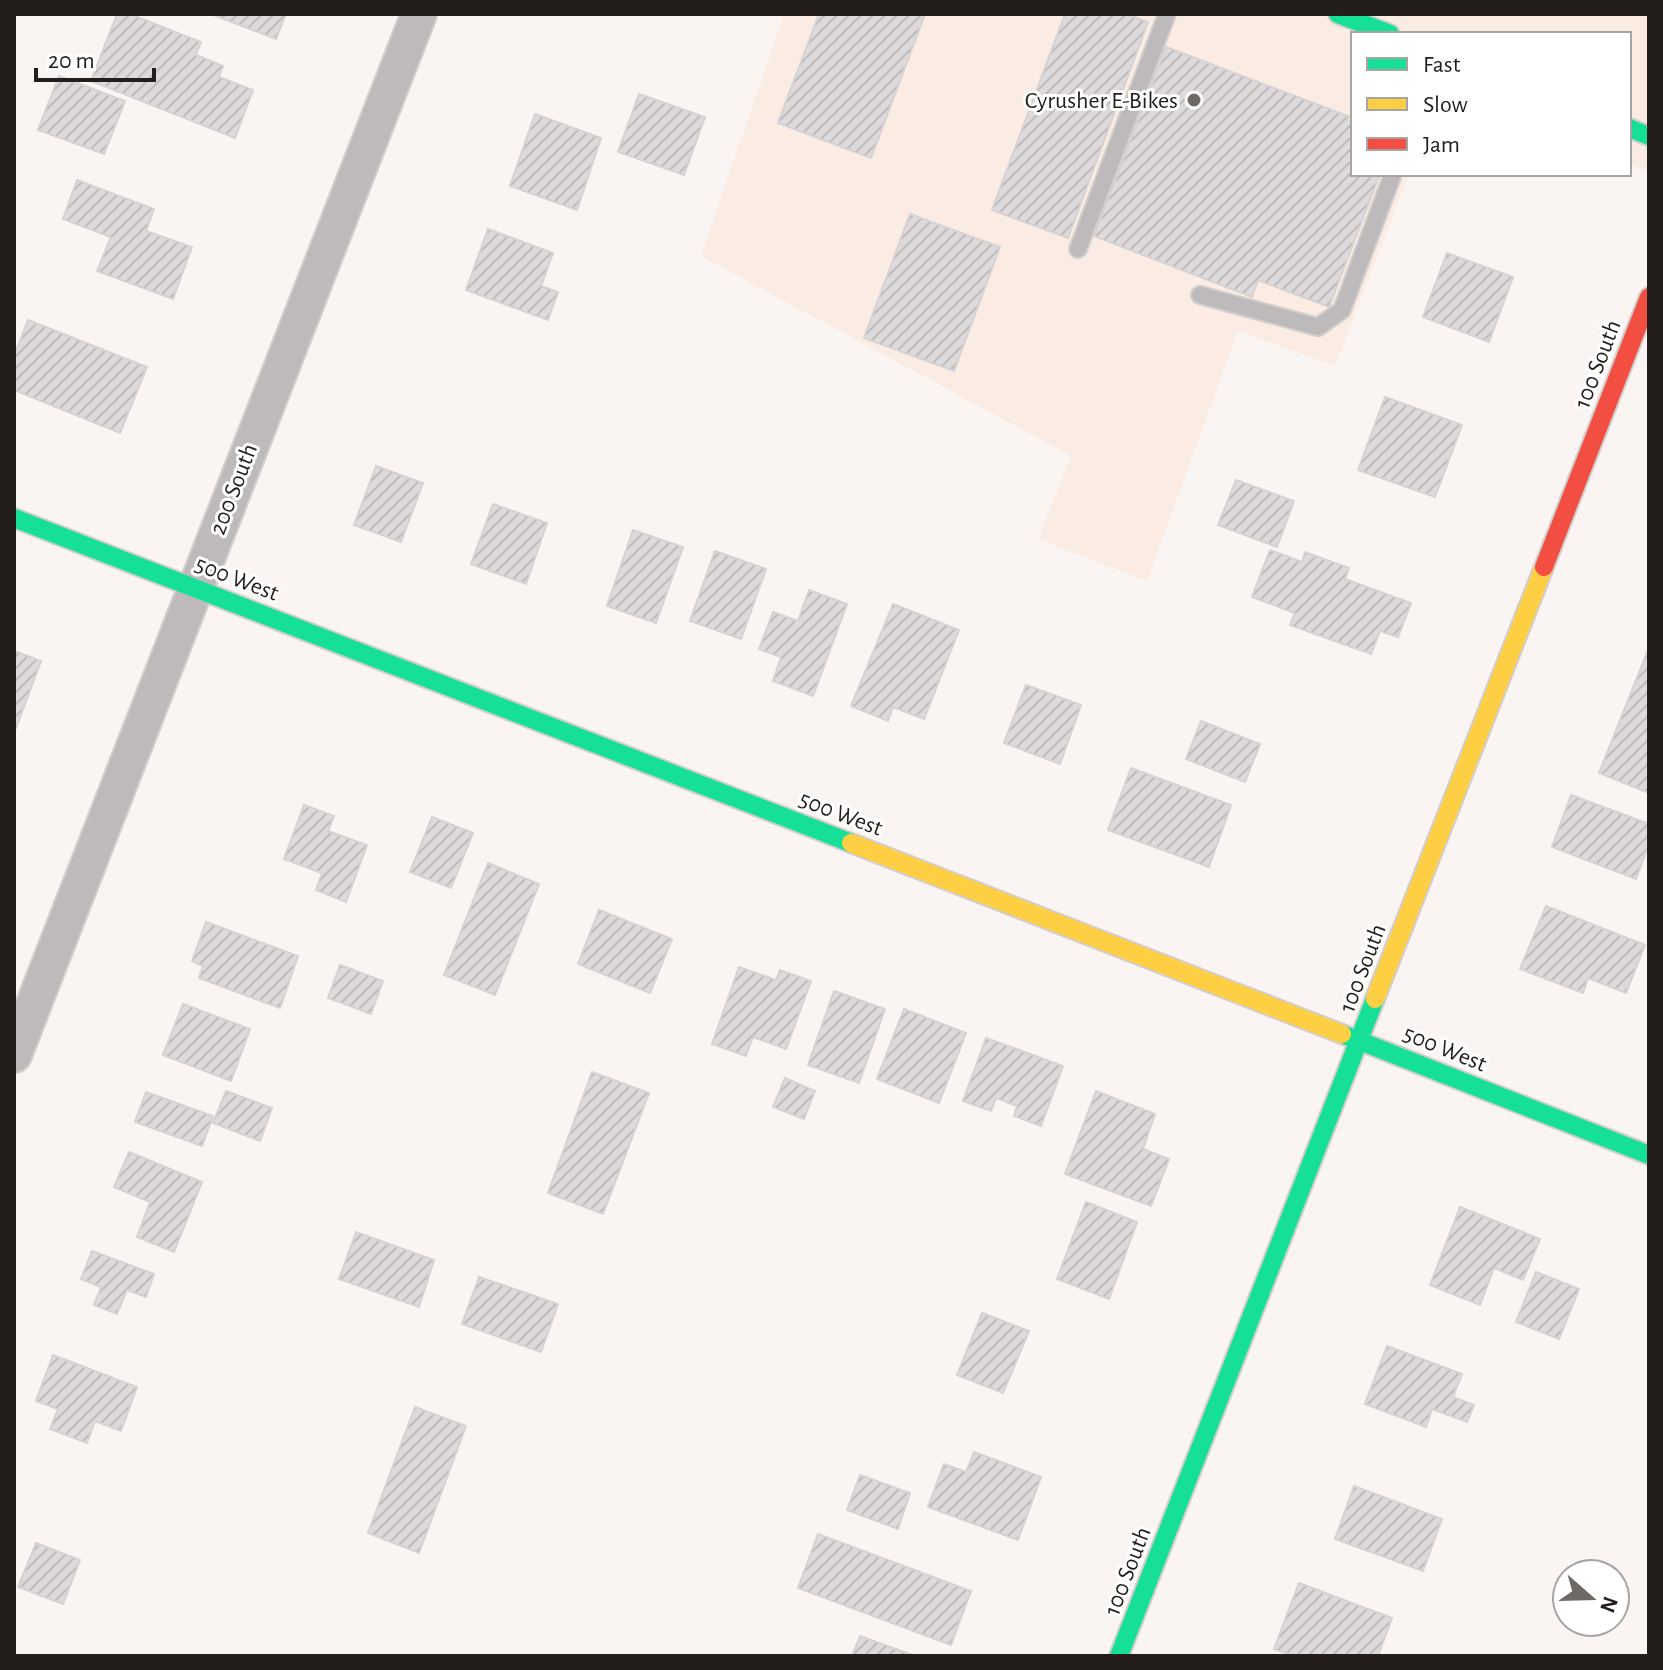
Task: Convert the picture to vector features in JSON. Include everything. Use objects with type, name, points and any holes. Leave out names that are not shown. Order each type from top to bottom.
[{"type":"street","name":"200 South","points":[[14,1055],[419,14]]},
{"type":"street","points":[[1338,14],[1385,32]]},
{"type":"street","name":"100 South","points":[[1119,1656],[1649,297]]},
{"type":"street","name":"500 West","points":[[14,518],[1649,1155]]},
{"type":"lane","points":[[1078,249],[1167,14]]},
{"type":"lane","points":[[1200,295],[1318,327],[1342,310],[1392,176]]},
{"type":"shaded area","points":[[784,14],[1649,14],[1649,172],[1631,165],[1631,32],[1351,32],[1351,176],[1408,176],[1335,366],[1238,331],[1147,581],[1038,539],[1071,456],[701,256]]},
{"type":"building","points":[[117,14],[130,14],[201,42],[196,55],[223,66],[219,77],[253,90],[235,138],[91,81]]},
{"type":"building","points":[[211,14],[286,14],[276,39]]},
{"type":"building","points":[[819,14],[925,14],[871,158],[778,123]]},
{"type":"building","points":[[1065,14],[1126,14],[1148,22],[1068,238],[992,210]]},
{"type":"building","points":[[1166,47],[1351,117],[1351,176],[1379,176],[1329,307],[1258,280],[1252,297],[1094,236]]},
{"type":"building","points":[[59,76],[125,101],[104,154],[38,130]]},
{"type":"building","points":[[639,94],[705,117],[684,175],[618,152]]},
{"type":"building","points":[[535,114],[601,138],[577,210],[510,186]]},
{"type":"building","points":[[77,180],[154,209],[146,231],[192,247],[173,299],[97,271],[111,237],[63,219]]},
{"type":"building","points":[[910,214],[1000,247],[954,371],[864,338]]},
{"type":"building","points":[[488,229],[553,253],[541,286],[558,292],[548,320],[466,290]]},
{"type":"building","points":[[1447,253],[1513,277],[1489,342],[1423,317]]},
{"type":"building","points":[[28,320],[147,367],[120,433],[14,390],[14,356]]},
{"type":"building","points":[[1385,397],[1462,425],[1435,497],[1358,470]]},
{"type":"building","points":[[376,466],[423,483],[401,542],[354,525]]},
{"type":"building","points":[[1236,480],[1294,501],[1277,547],[1218,525]]},
{"type":"building","points":[[493,504],[547,523],[526,584],[471,564]]},
{"type":"building","points":[[633,530],[683,547],[656,623],[607,606]]},
{"type":"building","points":[[1270,550],[1302,562],[1305,552],[1349,568],[1345,579],[1411,603],[1398,637],[1380,631],[1371,654],[1290,625],[1295,613],[1252,597]]},
{"type":"building","points":[[715,551],[766,569],[741,639],[690,621]]},
{"type":"building","points":[[809,590],[847,604],[813,696],[773,681],[781,657],[759,649],[773,612],[798,621]]},
{"type":"building","points":[[893,604],[959,630],[924,719],[893,707],[888,721],[851,706]]},
{"type":"building","points":[[14,651],[41,661],[16,728],[14,727]]},
{"type":"building","points":[[1649,651],[1649,793],[1599,773]]},
{"type":"building","points":[[1026,685],[1081,705],[1060,764],[1004,743]]},
{"type":"building","points":[[1201,721],[1260,744],[1245,782],[1186,759]]},
{"type":"building","points":[[1131,768],[1231,805],[1209,867],[1108,830]]},
{"type":"building","points":[[1571,795],[1649,824],[1649,844],[1636,879],[1552,847]]},
{"type":"building","points":[[304,805],[334,816],[328,831],[367,845],[346,902],[316,890],[322,873],[284,859]]},
{"type":"building","points":[[432,817],[473,833],[451,888],[410,872]]},
{"type":"building","points":[[488,863],[539,884],[495,995],[444,975]]},
{"type":"building","points":[[1546,906],[1645,945],[1626,993],[1588,978],[1583,993],[1520,969]]},
{"type":"building","points":[[599,910],[672,939],[650,993],[578,964]]},
{"type":"building","points":[[206,922],[298,956],[280,1008],[199,978],[203,966],[192,961]]},
{"type":"building","points":[[340,965],[383,981],[371,1014],[328,998]]},
{"type":"building","points":[[739,967],[776,980],[780,970],[811,981],[786,1049],[753,1037],[746,1056],[712,1044]]},
{"type":"building","points":[[834,991],[885,1009],[859,1083],[808,1065]]},
{"type":"building","points":[[183,1004],[250,1029],[231,1081],[163,1055]]},
{"type":"building","points":[[904,1009],[966,1033],[939,1103],[877,1079]]},
{"type":"building","points":[[986,1038],[1063,1066],[1041,1126],[1014,1116],[1017,1106],[996,1098],[991,1111],[963,1101]]},
{"type":"building","points":[[592,1072],[649,1093],[603,1214],[548,1193]]},
{"type":"building","points":[[785,1078],[815,1091],[804,1119],[773,1107]]},
{"type":"building","points":[[226,1091],[272,1108],[260,1141],[213,1123]]},
{"type":"building","points":[[1096,1091],[1155,1114],[1143,1149],[1169,1159],[1151,1206],[1065,1174]]},
{"type":"building","points":[[146,1092],[213,1116],[202,1146],[135,1122]]},
{"type":"building","points":[[129,1152],[202,1182],[174,1252],[137,1237],[150,1202],[114,1187]]},
{"type":"building","points":[[1086,1202],[1137,1222],[1109,1299],[1057,1279]]},
{"type":"building","points":[[1460,1207],[1540,1239],[1523,1280],[1494,1268],[1480,1305],[1430,1285]]},
{"type":"building","points":[[356,1232],[434,1260],[419,1307],[339,1279]]},
{"type":"building","points":[[92,1251],[154,1274],[146,1297],[127,1290],[117,1314],[94,1305],[101,1287],[81,1279]]},
{"type":"building","points":[[1536,1272],[1579,1289],[1559,1339],[1516,1322]]},
{"type":"building","points":[[479,1277],[558,1304],[541,1352],[462,1324]]},
{"type":"building","points":[[982,1313],[1029,1331],[1003,1393],[957,1375]]},
{"type":"building","points":[[1387,1346],[1462,1374],[1453,1397],[1474,1405],[1467,1422],[1432,1409],[1426,1427],[1365,1404]]},
{"type":"building","points":[[53,1355],[137,1387],[121,1431],[95,1421],[87,1443],[50,1429],[58,1409],[36,1401]]},
{"type":"building","points":[[415,1407],[466,1426],[419,1553],[368,1533]]},
{"type":"building","points":[[974,1452],[1041,1477],[1018,1540],[928,1507],[944,1464],[966,1472]]},
{"type":"building","points":[[860,1475],[910,1493],[898,1529],[847,1510]]},
{"type":"building","points":[[1354,1486],[1442,1519],[1423,1571],[1335,1539]]},
{"type":"building","points":[[818,1534],[971,1591],[951,1645],[798,1588]]},
{"type":"building","points":[[36,1543],[80,1560],[63,1604],[18,1587]]},
{"type":"building","points":[[1299,1583],[1392,1618],[1378,1656],[1294,1656],[1274,1649]]},
{"type":"building","points":[[860,1636],[915,1656],[852,1656]]},
{"type":"traffic: fast","points":[[1338,14],[1385,32]]},
{"type":"traffic: fast","points":[[1631,129],[1649,136]]},
{"type":"traffic: fast","points":[[14,518],[851,843]]},
{"type":"traffic: fast","points":[[1119,1656],[1375,999]]},
{"type":"traffic: fast","points":[[1342,1034],[1649,1155]]},
{"type":"traffic: slow","points":[[1375,999],[1544,567]]},
{"type":"traffic: slow","points":[[851,843],[1342,1034]]},
{"type":"traffic: jam","points":[[1544,567],[1649,297]]},
{"type":"place","name":"Cyrusher E-Bikes","points":[[1194,100]]}]
